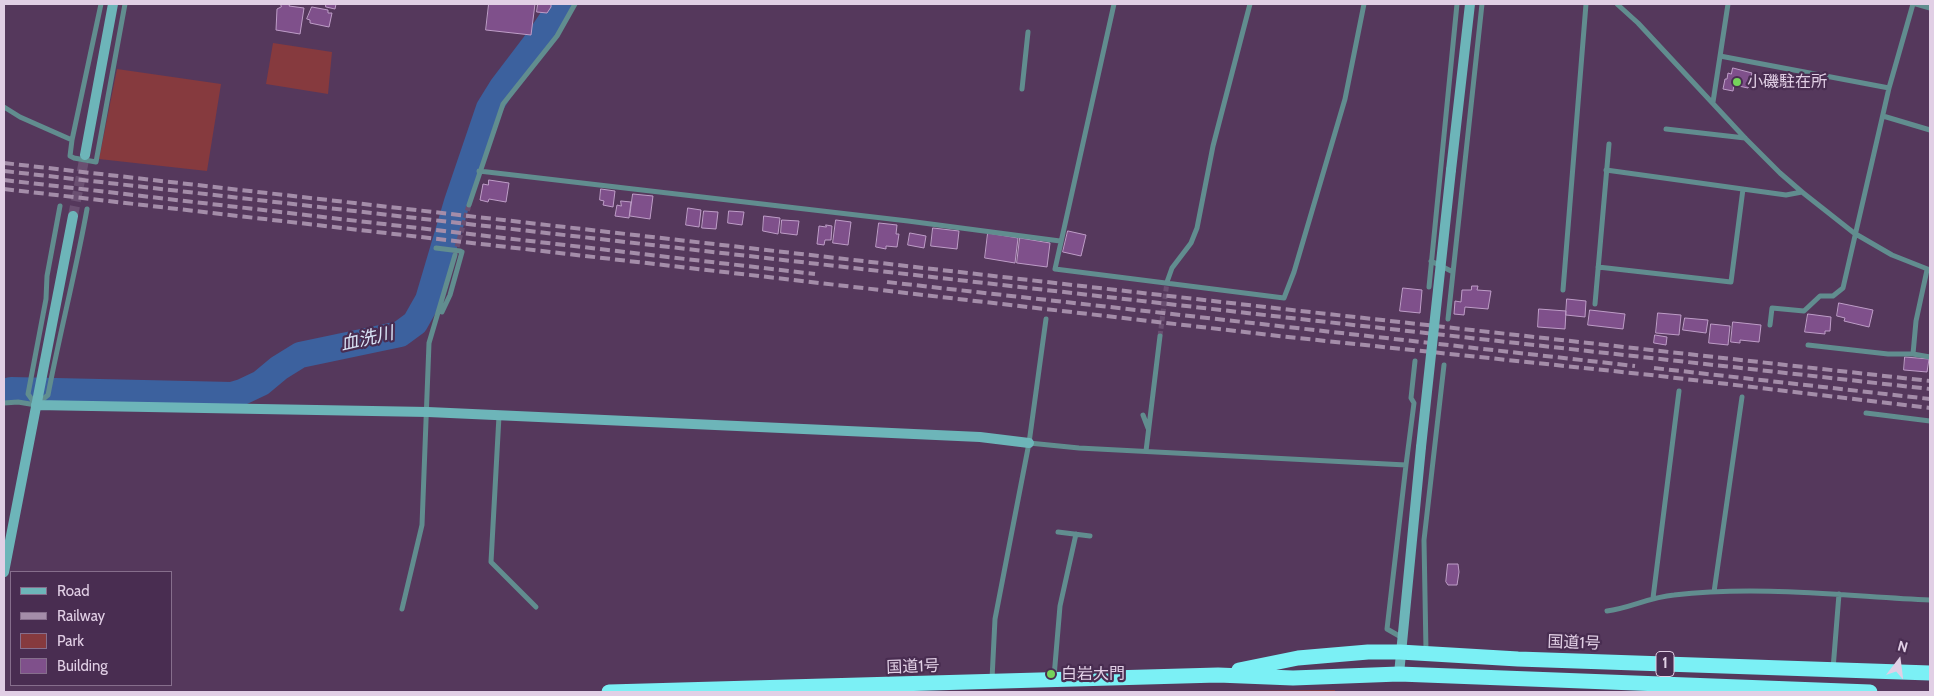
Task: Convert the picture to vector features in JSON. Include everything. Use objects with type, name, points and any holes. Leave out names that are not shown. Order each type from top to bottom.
[{"type":"highway","name":"国道1号","points":[[1218,675],[1298,658],[1368,652],[1400,644],[1426,654],[1930,673]]},
{"type":"highway","name":"国道1号","points":[[609,692],[1218,675],[1293,678],[1399,674],[1870,692]]},
{"type":"street","points":[[101,4],[70,156],[96,162],[125,4]]},
{"type":"street","points":[[85,155],[113,4]]},
{"type":"street","points":[[469,205],[503,104],[557,36],[575,4]]},
{"type":"street","points":[[1114,4],[1055,269],[1284,298],[1294,272],[1345,99],[1364,4]]},
{"type":"street","points":[[1167,282],[1172,268],[1191,244],[1197,228],[1213,146],[1250,4]]},
{"type":"street","points":[[1429,287],[1457,4]]},
{"type":"street","points":[[1399,674],[1400,644],[1470,4]]},
{"type":"street","points":[[1448,318],[1482,4]]},
{"type":"street","points":[[1563,290],[1586,4]]},
{"type":"street","points":[[1617,4],[1638,23],[1745,138],[1802,192],[1854,233],[1892,255],[1929,270],[1916,321],[1913,354]]},
{"type":"street","points":[[1713,102],[1728,4]]},
{"type":"street","points":[[1772,308],[1804,311],[1820,296],[1833,296],[1843,288],[1854,233],[1889,88],[1914,4],[1930,8]]},
{"type":"street","points":[[1022,89],[1028,32]]},
{"type":"street","points":[[1720,56],[1889,88]]},
{"type":"street","points":[[4,107],[20,117],[72,140]]},
{"type":"street","points":[[1883,116],[1930,130]]},
{"type":"street","points":[[1666,129],[1745,138]]},
{"type":"street","points":[[1595,304],[1609,144]]},
{"type":"street","points":[[1606,170],[1786,195],[1802,192]]},
{"type":"street","points":[[479,171],[908,221],[1060,241]]},
{"type":"street","points":[[1598,267],[1731,282],[1743,189]]},
{"type":"street","points":[[40,384],[47,276],[60,206]]},
{"type":"street","points":[[40,384],[74,280],[87,209]]},
{"type":"street","points":[[4,572],[73,216]]},
{"type":"street","points":[[402,609],[422,525],[428,412],[429,343],[450,295],[459,253],[436,248]]},
{"type":"street","points":[[1431,261],[1453,272]]},
{"type":"street","points":[[1770,325],[1772,302]]},
{"type":"street","points":[[992,682],[995,619],[1029,443],[1046,319]]},
{"type":"street","points":[[1146,451],[1160,336]]},
{"type":"street","points":[[1808,345],[1930,357]]},
{"type":"street","points":[[1400,644],[1387,629],[1414,404],[1411,398],[1415,362]]},
{"type":"street","points":[[1426,654],[1424,540],[1444,365]]},
{"type":"street","points":[[1653,598],[1679,391]]},
{"type":"street","points":[[1714,592],[1742,397]]},
{"type":"street","points":[[4,403],[37,399],[428,412],[980,437],[1029,443],[1146,451],[1406,465]]},
{"type":"street","points":[[1866,413],[1930,421]]},
{"type":"street","points":[[1143,415],[1148,429]]},
{"type":"street","points":[[498,416],[491,562],[536,607]]},
{"type":"street","points":[[1058,532],[1090,536]]},
{"type":"street","points":[[1054,680],[1060,606],[1076,534]]},
{"type":"street","points":[[1607,611],[1622,609],[1653,598],[1714,592],[1839,594],[1930,600]]},
{"type":"street","points":[[1832,670],[1839,594]]},
{"type":"green space","points":[[273,43],[332,52],[328,94],[266,84]]},
{"type":"green space","points":[[117,69],[221,84],[207,171],[99,159]]},
{"type":"green space","points":[[1335,690],[1335,692],[1233,692],[1233,691]]},
{"type":"building","points":[[281,4],[290,4],[289,6],[304,8],[300,34],[276,30],[277,9],[281,7]]},
{"type":"building","points":[[326,4],[336,4],[335,9],[326,7]]},
{"type":"building","points":[[489,4],[535,4],[531,35],[486,30]]},
{"type":"building","points":[[538,4],[551,4],[551,7],[547,13],[537,12]]},
{"type":"building","points":[[312,7],[328,10],[328,13],[332,13],[329,27],[310,23],[310,20],[307,19]]},
{"type":"building","name":"小磯駐在所","points":[[1733,68],[1752,73],[1748,88],[1734,85],[1733,91],[1723,89],[1725,79],[1727,79],[1728,73],[1731,74]]},
{"type":"building","points":[[489,180],[509,183],[506,202],[489,199],[488,202],[480,200],[483,184],[488,185]]},
{"type":"building","points":[[601,189],[615,191],[613,207],[603,205],[604,201],[600,200]]},
{"type":"building","points":[[633,194],[653,196],[650,219],[630,216]]},
{"type":"building","points":[[621,201],[631,202],[629,218],[615,216],[617,205],[621,206]]},
{"type":"building","points":[[688,208],[701,210],[699,227],[686,225]]},
{"type":"building","points":[[704,211],[718,212],[716,229],[702,228]]},
{"type":"building","points":[[729,211],[744,212],[742,225],[728,223]]},
{"type":"building","points":[[764,216],[780,218],[778,234],[763,231]]},
{"type":"building","points":[[782,220],[799,221],[797,235],[781,233]]},
{"type":"building","points":[[836,220],[851,222],[848,245],[833,243]]},
{"type":"building","points":[[879,223],[897,225],[896,234],[899,234],[897,247],[886,246],[886,249],[876,247]]},
{"type":"building","points":[[826,225],[832,226],[831,240],[825,240],[824,245],[817,244],[819,226],[826,227]]},
{"type":"building","points":[[933,228],[959,231],[957,249],[931,246]]},
{"type":"building","points":[[1068,231],[1086,235],[1081,256],[1063,252]]},
{"type":"building","points":[[910,233],[926,236],[924,248],[908,245]]},
{"type":"building","points":[[988,233],[1018,238],[1015,263],[985,258]]},
{"type":"building","points":[[1020,238],[1050,243],[1047,267],[1017,263]]},
{"type":"building","points":[[1472,286],[1478,286],[1477,290],[1491,291],[1488,309],[1465,307],[1464,315],[1454,314],[1455,301],[1461,302],[1462,290],[1471,290]]},
{"type":"building","points":[[1403,288],[1422,290],[1420,313],[1400,311]]},
{"type":"building","points":[[1567,299],[1586,301],[1585,317],[1566,315]]},
{"type":"building","points":[[1839,303],[1873,310],[1869,327],[1844,321],[1845,318],[1837,316]]},
{"type":"building","points":[[1539,309],[1566,311],[1565,329],[1538,327]]},
{"type":"building","points":[[1590,310],[1625,314],[1623,329],[1588,325]]},
{"type":"building","points":[[1658,313],[1681,315],[1679,335],[1656,333]]},
{"type":"building","points":[[1808,314],[1831,317],[1830,331],[1825,331],[1825,334],[1805,332]]},
{"type":"building","points":[[1685,318],[1708,320],[1706,333],[1683,330]]},
{"type":"building","points":[[1733,322],[1761,325],[1759,342],[1740,340],[1740,343],[1731,342]]},
{"type":"building","points":[[1711,324],[1730,326],[1728,345],[1709,343]]},
{"type":"building","points":[[1655,335],[1667,337],[1666,345],[1654,343]]},
{"type":"building","points":[[1905,357],[1929,359],[1927,372],[1904,370]]},
{"type":"building","points":[[1448,564],[1458,564],[1457,585],[1448,585],[1446,582]]},
{"type":"waterway","name":"血洗川","points":[[4,392],[11,390],[232,395],[261,383],[279,368],[300,355],[400,334],[415,323],[428,300],[457,202],[489,108],[562,4]]},
{"type":"tunnel","points":[[73,216],[85,155]]},
{"type":"tunnel","points":[[455,254],[469,205]]},
{"type":"tunnel","points":[[1160,336],[1167,282]]},
{"type":"railway","points":[[4,163],[1930,381]]},
{"type":"railway","points":[[4,171],[1930,389]]},
{"type":"railway","points":[[4,180],[815,274]]},
{"type":"railway","points":[[4,189],[1288,337],[1651,375],[1930,408]]},
{"type":"railway","points":[[887,282],[1635,366]]},
{"type":"railway","points":[[1654,368],[1930,399]]},
{"type":"place","name":"小磯駐在所","points":[[1737,82]]},
{"type":"place","name":"白岩大門","points":[[1051,674]]}]
